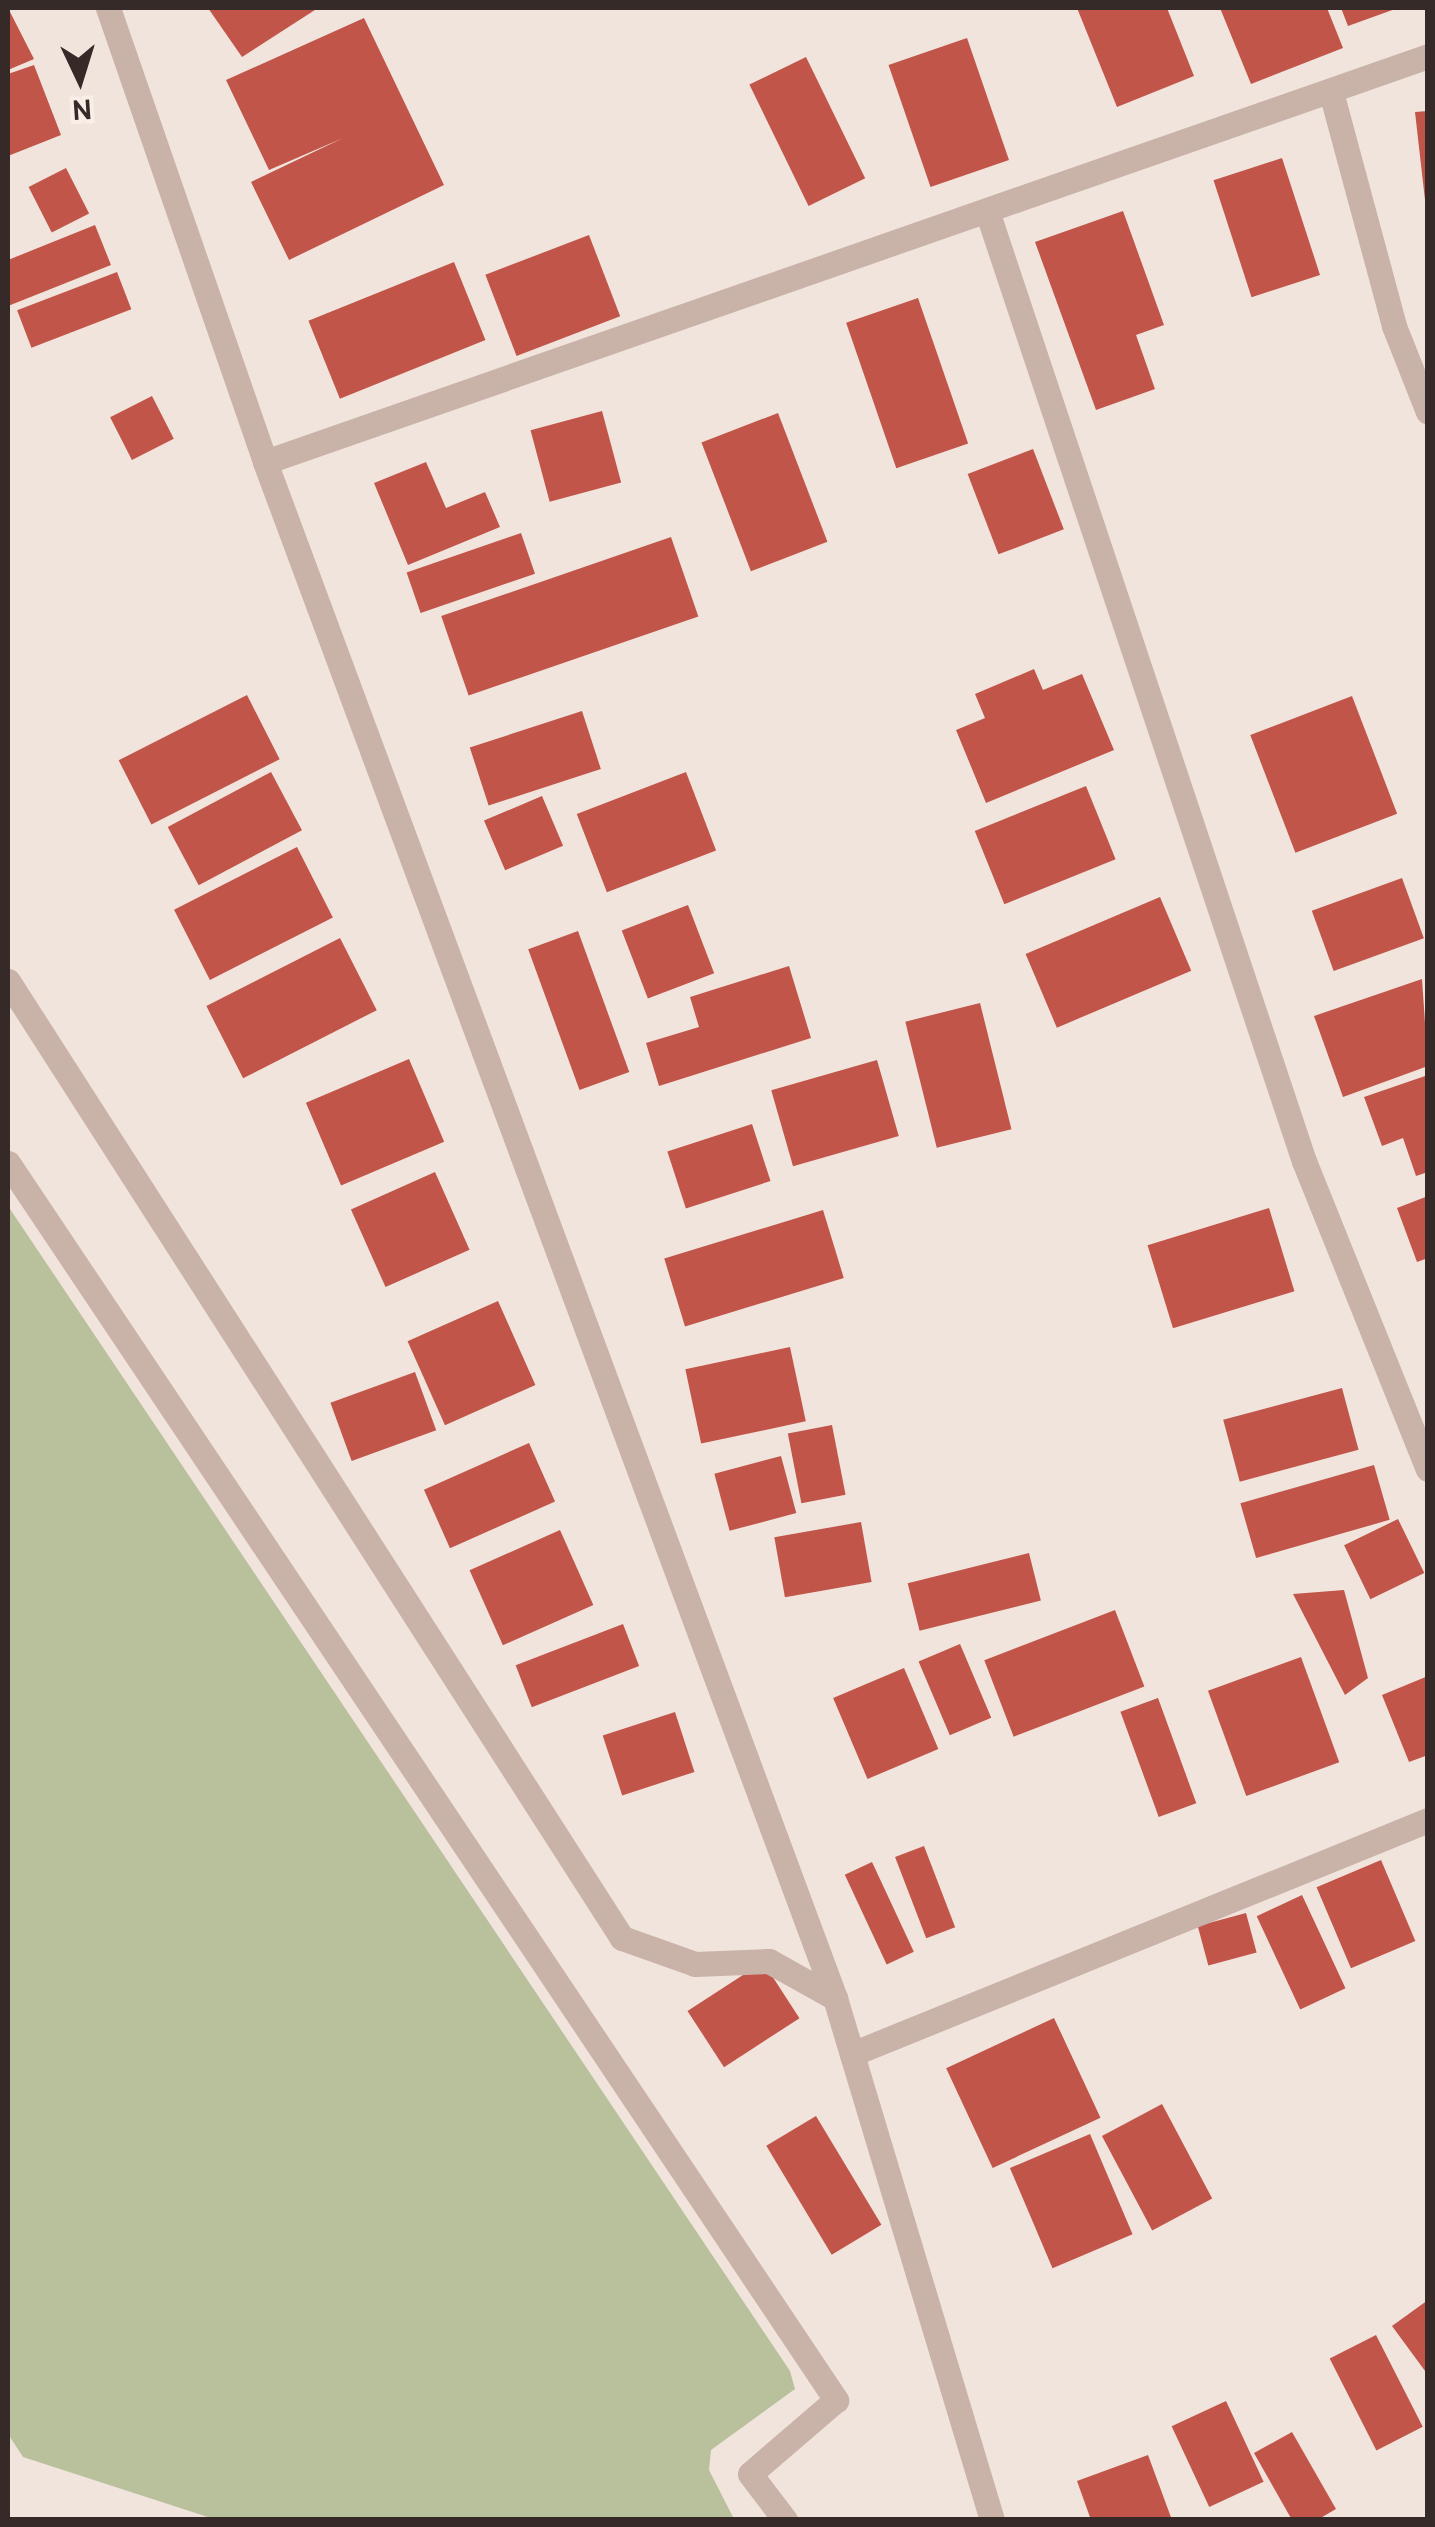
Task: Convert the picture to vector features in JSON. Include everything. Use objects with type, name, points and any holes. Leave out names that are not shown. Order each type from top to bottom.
[{"type":"street","points":[[108,8],[265,462],[835,1998],[992,2520]]},
{"type":"street","points":[[265,462],[988,214],[1428,56]]},
{"type":"street","points":[[1331,92],[1394,326],[1428,412]]},
{"type":"street","points":[[988,214],[1304,1162],[1428,1469]]},
{"type":"street","points":[[8,981],[622,1938],[695,1964],[769,1960],[835,1998]]},
{"type":"street","points":[[8,1163],[836,2400],[750,2474],[785,2520]]},
{"type":"street","points":[[852,2054],[1428,1820]]},
{"type":"green space","points":[[8,1206],[790,2371],[795,2389],[711,2450],[709,2470],[734,2519],[214,2519],[23,2457],[8,2434]]},
{"type":"building","points":[[8,8],[34,59],[8,70]]},
{"type":"building","points":[[208,8],[318,8],[242,57]]},
{"type":"building","points":[[1077,8],[1167,8],[1194,76],[1117,107]]},
{"type":"building","points":[[1220,8],[1327,8],[1343,48],[1251,84]]},
{"type":"building","points":[[1341,8],[1398,8],[1348,26]]},
{"type":"building","points":[[364,18],[444,185],[289,260],[251,182],[343,138],[269,170],[226,80]]},
{"type":"building","points":[[967,38],[1009,160],[931,187],[889,65]]},
{"type":"building","points":[[806,57],[865,178],[809,206],[749,85]]},
{"type":"building","points":[[34,65],[61,135],[8,156],[8,74]]},
{"type":"building","points":[[1428,111],[1428,199],[1425,200],[1415,112]]},
{"type":"building","points":[[1282,158],[1320,275],[1252,297],[1214,180]]},
{"type":"building","points":[[66,168],[89,213],[52,233],[29,187]]},
{"type":"building","points":[[1123,211],[1164,325],[1136,335],[1155,389],[1096,410],[1035,242]]},
{"type":"building","points":[[95,225],[111,265],[8,306],[8,260]]},
{"type":"building","points":[[589,235],[620,316],[517,356],[485,275]]},
{"type":"building","points":[[454,262],[485,340],[340,399],[308,321]]},
{"type":"building","points":[[117,272],[131,309],[31,348],[17,310]]},
{"type":"building","points":[[918,298],[968,444],[896,468],[846,323]]},
{"type":"building","points":[[152,396],[174,439],[132,460],[110,417]]},
{"type":"building","points":[[602,411],[621,482],[550,502],[531,430]]},
{"type":"building","points":[[778,413],[827,542],[751,571],[701,442]]},
{"type":"building","points":[[1033,449],[1064,529],[998,554],[968,474]]},
{"type":"building","points":[[426,462],[446,508],[485,492],[500,527],[408,565],[374,483]]},
{"type":"building","points":[[521,533],[535,574],[421,613],[407,572]]},
{"type":"building","points":[[671,537],[698,616],[469,696],[441,616]]},
{"type":"building","points":[[1034,669],[1043,690],[1082,674],[1114,750],[986,803],[956,730],[985,718],[975,694]]},
{"type":"building","points":[[247,695],[280,759],[151,825],[119,760]]},
{"type":"building","points":[[1352,696],[1397,814],[1295,853],[1250,735]]},
{"type":"building","points":[[582,711],[601,769],[489,805],[470,747]]},
{"type":"building","points":[[271,772],[302,830],[199,885],[168,827]]},
{"type":"building","points":[[686,772],[716,850],[607,892],[577,814]]},
{"type":"building","points":[[1086,786],[1116,859],[1004,904],[975,831]]},
{"type":"building","points":[[542,796],[563,846],[505,870],[484,821]]},
{"type":"building","points":[[297,847],[333,917],[210,980],[174,910]]},
{"type":"building","points":[[1402,878],[1424,938],[1334,971],[1312,911]]},
{"type":"building","points":[[1160,897],[1191,971],[1057,1028],[1026,954]]},
{"type":"building","points":[[688,905],[714,973],[648,999],[622,930]]},
{"type":"building","points":[[578,931],[629,1072],[579,1090],[528,949]]},
{"type":"building","points":[[340,938],[377,1010],[243,1078],[206,1006]]},
{"type":"building","points":[[789,966],[811,1038],[659,1086],[646,1043],[699,1027],[690,997]]},
{"type":"building","points":[[1422,979],[1428,1066],[1343,1097],[1314,1016]]},
{"type":"building","points":[[980,1003],[1011,1129],[937,1148],[905,1022]]},
{"type":"building","points":[[409,1059],[444,1142],[341,1186],[306,1103]]},
{"type":"building","points":[[877,1060],[899,1136],[793,1166],[771,1090]]},
{"type":"building","points":[[1428,1075],[1428,1172],[1416,1176],[1403,1138],[1382,1146],[1364,1097]]},
{"type":"building","points":[[752,1124],[771,1181],[686,1209],[667,1152]]},
{"type":"building","points":[[435,1172],[470,1250],[386,1287],[351,1209]]},
{"type":"building","points":[[1428,1196],[1428,1258],[1417,1262],[1397,1208]]},
{"type":"building","points":[[1269,1208],[1294,1291],[1173,1328],[1148,1245]]},
{"type":"building","points":[[823,1210],[844,1278],[685,1326],[664,1259]]},
{"type":"building","points":[[498,1301],[535,1385],[445,1425],[408,1341]]},
{"type":"building","points":[[790,1347],[806,1421],[701,1444],[685,1369]]},
{"type":"building","points":[[415,1372],[436,1430],[352,1461],[330,1403]]},
{"type":"building","points":[[1342,1388],[1359,1450],[1240,1482],[1223,1420]]},
{"type":"building","points":[[832,1425],[846,1495],[801,1503],[788,1434]]},
{"type":"building","points":[[529,1443],[555,1501],[450,1548],[424,1490]]},
{"type":"building","points":[[781,1456],[796,1513],[730,1531],[714,1474]]},
{"type":"building","points":[[1374,1465],[1390,1520],[1256,1558],[1240,1503]]},
{"type":"building","points":[[1398,1519],[1424,1573],[1370,1599],[1344,1545]]},
{"type":"building","points":[[861,1522],[872,1582],[785,1597],[774,1537]]},
{"type":"building","points":[[560,1530],[593,1605],[503,1645],[470,1570]]},
{"type":"building","points":[[1029,1553],[1041,1601],[920,1631],[908,1583]]},
{"type":"building","points":[[1344,1590],[1368,1678],[1345,1695],[1293,1594]]},
{"type":"building","points":[[1115,1610],[1144,1687],[1014,1737],[984,1660]]},
{"type":"building","points":[[623,1624],[639,1666],[532,1707],[516,1665]]},
{"type":"building","points":[[960,1644],[991,1718],[950,1735],[919,1662]]},
{"type":"building","points":[[1301,1657],[1339,1762],[1246,1796],[1208,1691]]},
{"type":"building","points":[[904,1668],[938,1749],[868,1779],[833,1698]]},
{"type":"building","points":[[1428,1676],[1428,1755],[1409,1762],[1382,1695]]},
{"type":"building","points":[[1158,1698],[1196,1803],[1159,1817],[1120,1712]]},
{"type":"building","points":[[675,1712],[694,1772],[622,1795],[603,1735]]},
{"type":"building","points":[[924,1846],[955,1927],[926,1938],[895,1857]]},
{"type":"building","points":[[1381,1860],[1415,1941],[1351,1968],[1317,1887]]},
{"type":"building","points":[[872,1862],[914,1952],[887,1964],[845,1875]]},
{"type":"building","points":[[1302,1895],[1346,1988],[1300,2009],[1257,1916]]},
{"type":"building","points":[[1246,1913],[1257,1953],[1208,1966],[1198,1926]]},
{"type":"building","points":[[763,1962],[799,2018],[724,2067],[688,2011]]},
{"type":"building","points":[[1054,2018],[1100,2118],[993,2168],[946,2068]]},
{"type":"building","points":[[1162,2104],[1212,2198],[1152,2230],[1102,2136]]},
{"type":"building","points":[[816,2116],[881,2225],[832,2255],[766,2146]]},
{"type":"building","points":[[1090,2134],[1133,2234],[1053,2268],[1010,2168]]},
{"type":"building","points":[[1428,2300],[1428,2375],[1392,2326]]},
{"type":"building","points":[[1376,2335],[1423,2427],[1376,2450],[1330,2359]]},
{"type":"building","points":[[1226,2401],[1264,2482],[1209,2507],[1172,2426]]},
{"type":"building","points":[[1292,2432],[1336,2509],[1317,2520],[1292,2520],[1254,2453]]},
{"type":"building","points":[[1148,2455],[1172,2520],[1091,2520],[1077,2481]]}]
